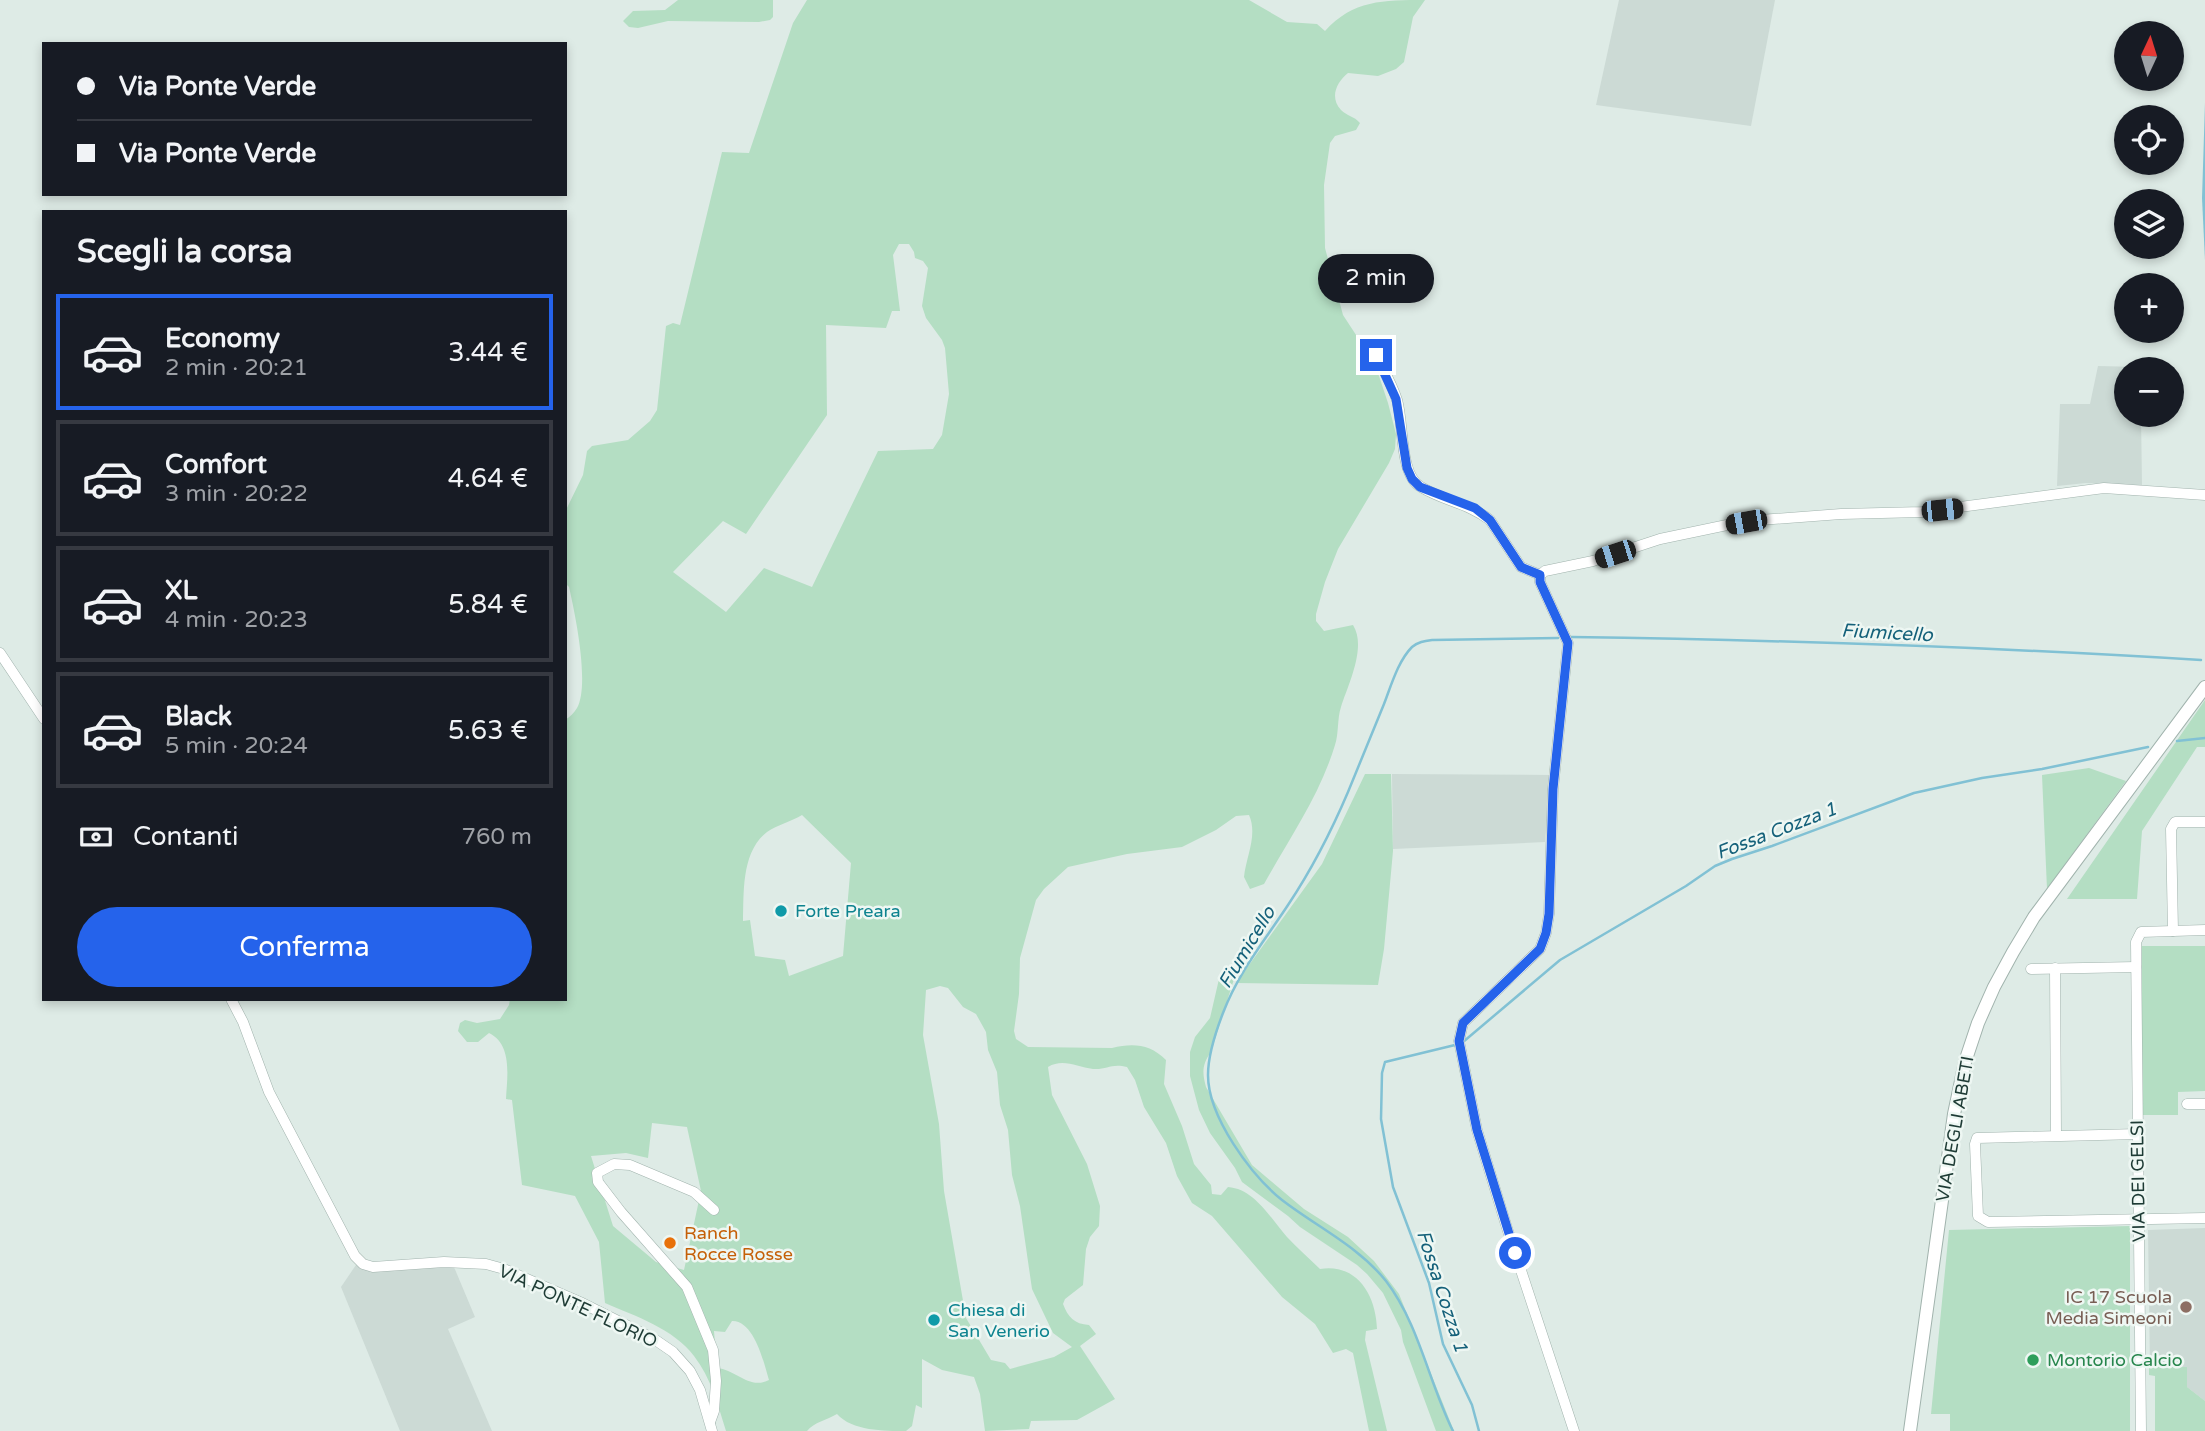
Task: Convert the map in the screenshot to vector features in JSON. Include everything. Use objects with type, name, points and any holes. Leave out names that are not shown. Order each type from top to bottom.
[{"type":"street","points":[[1376,355],[1396,399],[1407,468],[1412,479],[1420,487],[1475,508],[1490,520],[1521,567],[1540,575]]},
{"type":"street","points":[[1540,575],[1545,571],[1593,561],[1660,539],[1746,522],[1841,514],[1922,512],[2104,488],[2205,495]]},
{"type":"street","points":[[1540,575],[1540,582],[1568,643],[1553,789],[1546,933],[1540,949],[1463,1023],[1459,1041],[1477,1130],[1574,1431]]},
{"type":"street","points":[[0,653],[42,716]]},
{"type":"street","name":"VIA DEGLI ABETI","points":[[1910,1431],[1952,1125],[1965,1062],[1978,1023],[1993,987],[2034,917],[2205,687]]},
{"type":"street","points":[[2205,822],[2175,822],[2171,829],[2173,930],[2205,930]]},
{"type":"street","name":"VIA DEI GELSI","points":[[2141,1431],[2136,942],[2141,932],[2173,930]]},
{"type":"street","points":[[2031,969],[2136,967]]},
{"type":"street","points":[[2055,968],[2056,1135]]},
{"type":"street","name":"VIA PONTE FLORIO","points":[[232,1001],[243,1022],[269,1092],[355,1256],[363,1264],[386,1267],[470,1262],[504,1269],[535,1281],[654,1339],[673,1352],[690,1371],[700,1391],[711,1427]]},
{"type":"street","points":[[2187,1104],[2205,1104]]},
{"type":"street","points":[[2138,1134],[1977,1138],[1978,1216],[1987,1222],[2205,1217]]},
{"type":"street","name":"VIA PONTE FLORIO","points":[[711,1427],[716,1381],[713,1350],[687,1287],[621,1212],[598,1182],[597,1173],[614,1164],[630,1165],[694,1192],[714,1210]]},
{"type":"shaded area","points":[[1619,0],[1775,0],[1751,126],[1596,105]]},
{"type":"shaded area","points":[[2098,366],[2114,366],[2114,427],[2141,427],[2142,485],[2086,483],[2057,486],[2060,404],[2090,404]]},
{"type":"shaded area","points":[[1392,774],[1551,775],[1545,842],[1393,849]]},
{"type":"shaded area","points":[[2205,1228],[2205,1401],[2187,1387],[2186,1367],[2150,1367],[2148,1230]]},
{"type":"shaded area","points":[[358,1262],[377,1270],[454,1267],[475,1317],[448,1329],[492,1431],[400,1431],[341,1287]]},
{"type":"green space","points":[[678,0],[773,0],[773,17],[759,22],[668,21],[638,28],[629,27],[623,21],[633,11],[665,10]]},
{"type":"green space","points":[[807,0],[1249,0],[1287,22],[1317,24],[1325,31],[1347,13],[1370,4],[1396,0],[1425,0],[1413,17],[1404,62],[1396,69],[1378,76],[1348,73],[1338,85],[1335,95],[1341,110],[1360,123],[1356,130],[1335,136],[1330,143],[1324,185],[1325,248],[1343,315],[1375,364],[1396,434],[1395,449],[1389,463],[1338,549],[1316,614],[1316,621],[1324,631],[1353,625],[1358,644],[1355,666],[1340,712],[1329,763],[1313,799],[1264,884],[1250,889],[1244,877],[1252,838],[1249,815],[1236,816],[1216,830],[1182,847],[1127,854],[1068,867],[1036,900],[1020,958],[1014,1031],[1016,1039],[1028,1047],[1112,1048],[1134,1045],[1154,1051],[1166,1060],[1164,1084],[1182,1126],[1194,1164],[1211,1185],[1212,1194],[1221,1195],[1228,1187],[1246,1193],[1262,1206],[1287,1237],[1320,1269],[1333,1268],[1354,1276],[1368,1293],[1376,1316],[1377,1329],[1366,1331],[1365,1340],[1387,1431],[1369,1431],[1353,1353],[1346,1349],[1333,1353],[1315,1324],[1282,1297],[1212,1216],[1192,1203],[1177,1176],[1166,1143],[1144,1107],[1135,1080],[1127,1067],[1093,1069],[1059,1063],[1048,1067],[1052,1095],[1087,1164],[1100,1206],[1099,1226],[1090,1237],[1086,1249],[1083,1285],[1065,1299],[1063,1304],[1072,1319],[1089,1325],[1096,1334],[1080,1346],[1115,1399],[1077,1420],[1031,1421],[1029,1429],[985,1431],[980,1394],[974,1377],[942,1370],[922,1359],[922,1408],[916,1405],[912,1426],[906,1431],[860,1427],[843,1420],[837,1414],[807,1431],[726,1431],[717,1402],[700,1364],[686,1347],[653,1324],[605,1303],[599,1242],[575,1196],[522,1185],[512,1100],[506,1099],[507,1062],[502,1045],[489,1033],[478,1042],[467,1042],[458,1031],[460,1023],[465,1020],[477,1023],[500,1019],[510,1001],[567,1001],[567,719],[577,708],[581,697],[582,666],[578,631],[567,585],[567,508],[583,475],[587,451],[592,446],[628,440],[650,421],[657,410],[666,326],[673,323],[680,325],[722,152],[749,153],[793,23]],"holes":[[[899,244],[909,244],[915,258],[923,261],[928,268],[922,306],[926,318],[945,348],[949,394],[942,435],[933,449],[878,451],[812,587],[764,568],[726,612],[673,572],[723,521],[746,534],[827,415],[826,325],[886,328],[892,311],[900,311],[893,255]],[[802,815],[851,863],[843,956],[789,976],[785,960],[755,956],[750,920],[743,921],[744,886],[748,862],[759,840],[767,832]],[[940,986],[948,988],[963,1007],[976,1014],[986,1032],[988,1050],[997,1072],[1000,1105],[1008,1130],[1012,1175],[1020,1206],[1032,1289],[1053,1333],[1072,1347],[1054,1357],[1010,1369],[1005,1363],[991,1360],[966,1318],[944,1191],[939,1124],[923,1035],[926,990]],[[652,1123],[687,1127],[701,1191],[684,1270],[656,1262],[613,1226],[591,1156],[626,1153],[648,1158]],[[732,1321],[746,1327],[757,1344],[769,1380],[755,1383],[717,1368],[714,1331],[725,1332]]]},
{"type":"green space","points":[[2205,700],[2205,747],[2197,747],[2142,831],[2137,899],[2067,899]]},
{"type":"green space","points":[[2089,768],[2126,781],[2047,889],[2042,775]]},
{"type":"green space","points":[[1365,774],[1391,774],[1393,851],[1378,985],[1236,983],[1322,864]]},
{"type":"green space","points":[[2142,946],[2205,946],[2205,1091],[2178,1092],[2178,1115],[2142,1115]]},
{"type":"green space","points":[[1225,970],[1231,971],[1234,979],[1211,1052],[1204,1065],[1206,1087],[1252,1165],[1304,1209],[1348,1237],[1374,1261],[1399,1294],[1454,1431],[1436,1431],[1401,1330],[1383,1293],[1357,1265],[1300,1227],[1242,1182],[1210,1133],[1199,1110],[1190,1076],[1190,1052],[1195,1037],[1210,1018],[1219,979]]},
{"type":"green space","name":"Montorio Calcio","points":[[2130,1226],[2130,1431],[1950,1431],[1950,1414],[1931,1414],[1949,1230]]},
{"type":"green space","points":[[2149,1367],[2187,1367],[2187,1387],[2205,1401],[2205,1431],[2155,1431],[2155,1376],[2149,1375]]},
{"type":"water","points":[[2205,102],[2205,260],[2202,198]]},
{"type":"waterway","name":"Fiumicello","points":[[1571,637],[1886,645],[2201,660]]},
{"type":"waterway","name":"Fiumicello","points":[[1453,1431],[1407,1316],[1386,1281],[1363,1257],[1282,1200],[1257,1176],[1233,1144],[1215,1109],[1208,1075],[1209,1060],[1229,998],[1321,850],[1348,792],[1395,674],[1407,653],[1417,644],[1432,640],[1558,638]]},
{"type":"waterway","name":"Fossa Cozza 1","points":[[2177,741],[2205,738]]},
{"type":"waterway","name":"Fossa Cozza 1","points":[[1463,1042],[1560,960],[1715,866],[1914,793],[2148,747]]},
{"type":"waterway","name":"Fossa Cozza 1","points":[[1455,1045],[1385,1062],[1382,1073],[1381,1119],[1393,1187],[1429,1283],[1443,1344],[1472,1405],[1479,1431]]},
{"type":"place","name":"Forte Preara","points":[[781,911]]},
{"type":"place","name":"Ranch Rocce Rosse","points":[[670,1243]]},
{"type":"place","name":"IC 17 Scuola Media Simeoni","points":[[2186,1307]]},
{"type":"place","name":"Chiesa di San Venerio","points":[[934,1320]]},
{"type":"place","name":"Montorio Calcio","points":[[2033,1360]]},
{"type":"route","points":[[1376,355],[1396,399],[1407,468],[1412,479],[1420,487],[1475,508],[1490,520],[1521,567],[1540,575],[1540,582],[1568,643],[1553,789],[1546,933],[1540,949],[1463,1023],[1459,1041],[1477,1130],[1515,1253]]}]
